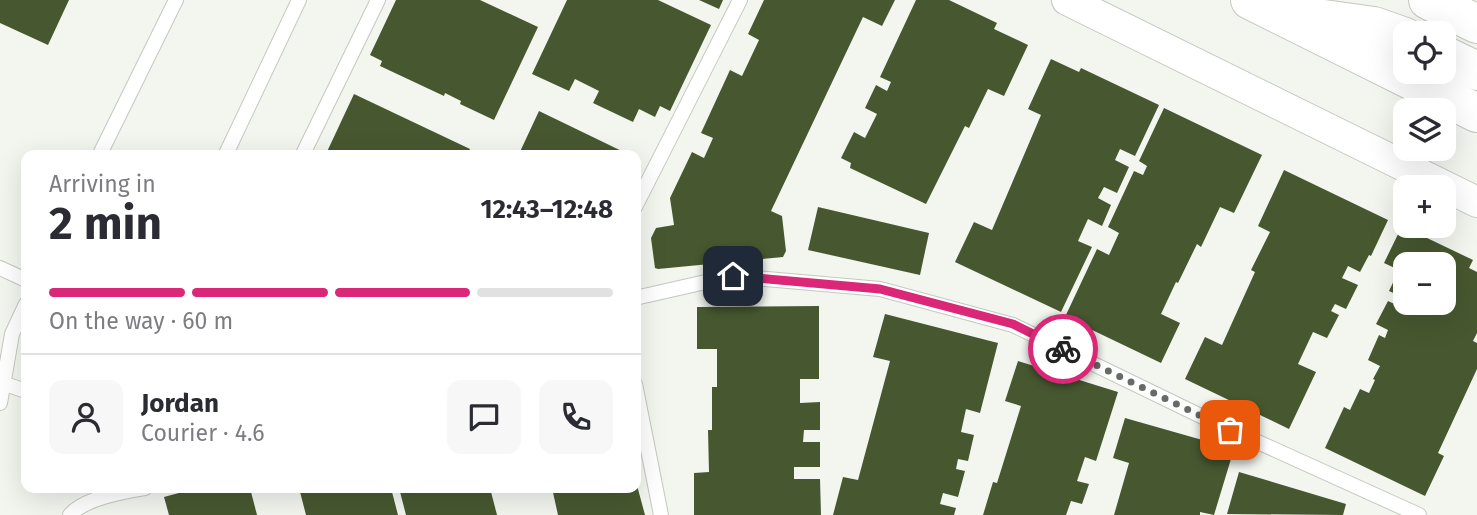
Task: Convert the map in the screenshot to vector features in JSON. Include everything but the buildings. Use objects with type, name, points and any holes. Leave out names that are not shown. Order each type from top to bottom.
[{"type":"main road","points":[[1428,0],[1477,24]]},
{"type":"main road","points":[[1263,6],[1374,26],[1393,33]]},
{"type":"main road","points":[[1263,6],[1477,113]]},
{"type":"main road","points":[[1456,61],[1477,71]]},
{"type":"street","points":[[1067,0],[1477,202]]},
{"type":"lane","points":[[102,150],[176,0]]},
{"type":"lane","points":[[228,150],[299,0]]},
{"type":"lane","points":[[305,150],[378,0]]},
{"type":"lane","points":[[641,195],[740,0]]},
{"type":"lane","points":[[0,268],[21,278]]},
{"type":"lane","points":[[641,297],[733,276],[880,289],[1013,324],[1207,419],[1419,515]]},
{"type":"lane","points":[[0,403],[12,334],[21,315]]},
{"type":"lane","points":[[2,383],[21,389]]},
{"type":"lane","points":[[641,414],[661,515]]},
{"type":"lane","points":[[70,515],[75,509],[119,493]]},
{"type":"way so far","points":[[1063,349],[1230,430]]},
{"type":"route","points":[[733,276],[880,289],[1013,324],[1063,349]]}]
